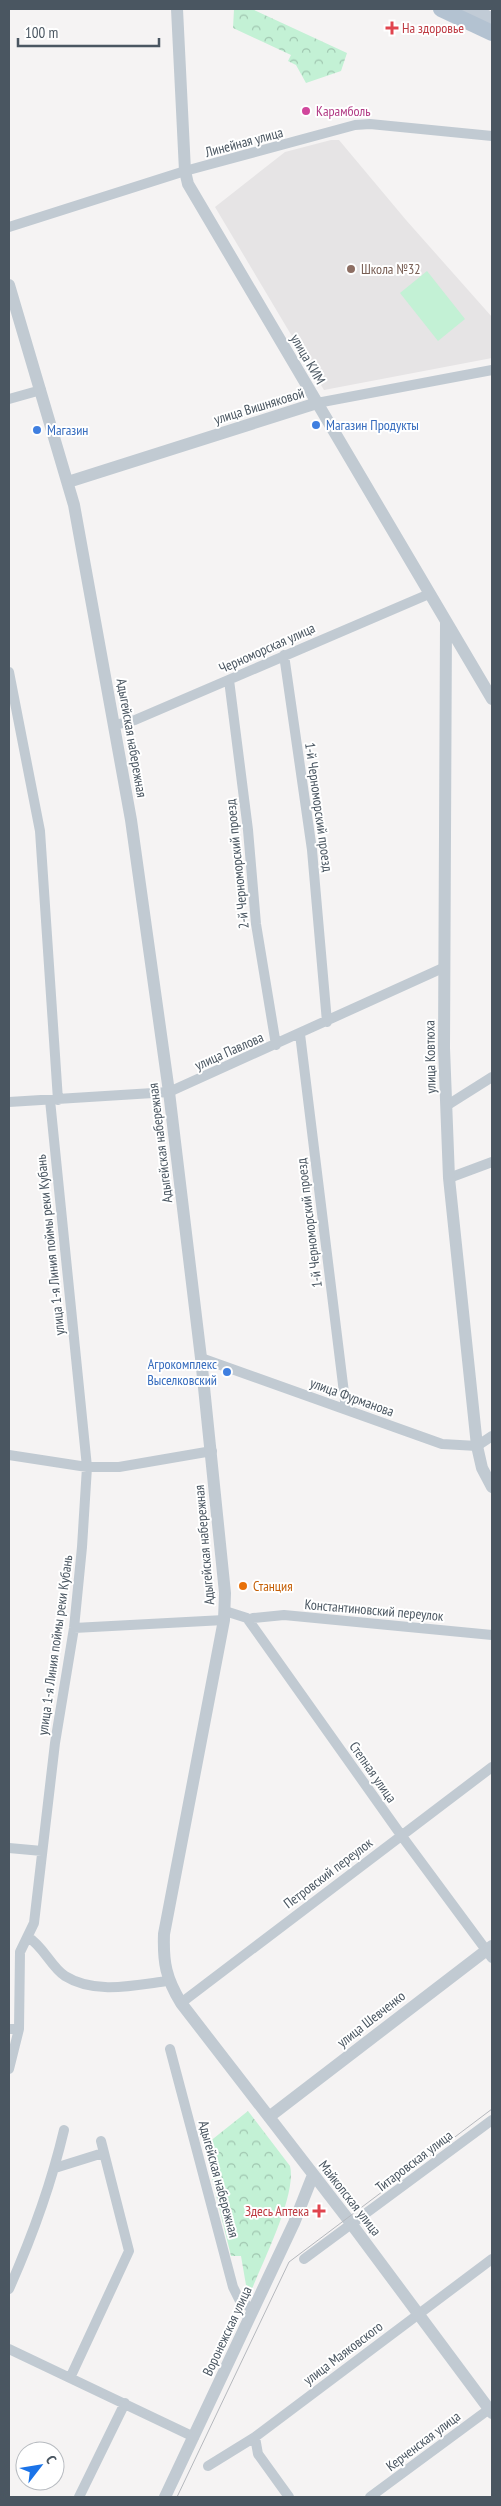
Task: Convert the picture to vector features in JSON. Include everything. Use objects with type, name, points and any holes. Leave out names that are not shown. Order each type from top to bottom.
[{"type":"main road","points":[[441,9],[492,32]]},
{"type":"main road","points":[[469,9],[492,20]]},
{"type":"street","name":"улица КИМ","points":[[177,9],[185,171],[188,184],[492,700]]},
{"type":"street","name":"Линейная улица","points":[[9,228],[185,171],[355,125],[370,124],[492,136]]},
{"type":"street","name":"Адыгейская набережная","points":[[9,285],[68,482],[115,725],[131,820],[169,1092],[212,1450],[225,1593],[224,1616],[164,1934],[164,1964],[168,1981],[181,2002]]},
{"type":"street","name":"улица Вишняковой","points":[[68,482],[316,404],[492,370]]},
{"type":"street","points":[[9,399],[41,390]]},
{"type":"street","name":"Черноморская улица","points":[[115,725],[135,720],[429,594]]},
{"type":"street","name":"улица Ковтюха","points":[[446,622],[446,967],[444,1048],[449,1178],[477,1446],[482,1468],[492,1488]]},
{"type":"street","name":"1-й Черноморский проезд","points":[[284,655],[312,850],[327,1022]]},
{"type":"street","name":"улица 1-я Линия поймы реки Кубань","points":[[9,672],[40,832],[54,1100],[87,1467],[74,1628],[56,1743],[34,1923],[20,1952],[9,2069]]},
{"type":"street","name":"2-й Черноморский проезд","points":[[229,680],[248,830],[256,924],[276,1045]]},
{"type":"street","name":"улица Павлова","points":[[9,1102],[169,1092],[446,967]]},
{"type":"street","name":"1-й Черноморский проезд","points":[[300,1034],[346,1409]]},
{"type":"street","points":[[446,1106],[492,1077]]},
{"type":"street","points":[[449,1178],[492,1162]]},
{"type":"street","name":"улица Фурманова","points":[[201,1358],[442,1444],[477,1446]]},
{"type":"street","points":[[477,1446],[492,1436]]},
{"type":"street","points":[[9,1455],[87,1467],[119,1467],[212,1450]]},
{"type":"street","points":[[74,1628],[224,1616]]},
{"type":"street","name":"Степная улица","points":[[224,1616],[247,1618],[400,1835],[490,1951]]},
{"type":"street","name":"Константиновский переулок","points":[[253,1618],[284,1616],[492,1635]]},
{"type":"street","name":"Петровский переулок","points":[[181,2002],[492,1767]]},
{"type":"street","points":[[9,1848],[42,1851]]},
{"type":"street","points":[[28,1937],[38,1944],[64,1976],[96,1988],[168,1981]]},
{"type":"street","name":"улица Шевченко","points":[[269,2117],[490,1951]]},
{"type":"street","name":"Майкопская улица","points":[[181,2002],[491,2410]]},
{"type":"street","name":"Адыгейская набережная","points":[[170,2049],[233,2287],[239,2299],[254,2310]]},
{"type":"street","name":"Титаровская улица","points":[[304,2259],[350,2222],[492,2120]]},
{"type":"street","points":[[9,2289],[30,2243],[55,2168],[64,2130]]},
{"type":"street","points":[[70,2378],[129,2251],[101,2141]]},
{"type":"street","points":[[55,2168],[103,2153]]},
{"type":"street","name":"Воронежская улица","points":[[166,2497],[254,2310],[313,2175]]},
{"type":"street","name":"улица Маяковского","points":[[208,2466],[255,2437],[492,2259]]},
{"type":"street","points":[[9,2349],[194,2437]]},
{"type":"street","points":[[79,2497],[125,2404]]},
{"type":"street","name":"Керченская улица","points":[[370,2497],[491,2410]]},
{"type":"street","points":[[255,2437],[258,2454],[289,2497]]},
{"type":"shaded area","name":"Школа №32","points":[[331,140],[339,140],[406,220],[492,317],[492,358],[324,390],[215,207],[285,152]]},
{"type":"green space","points":[[234,9],[252,9],[347,53],[341,71],[306,83],[296,65],[288,61],[291,55],[233,28]]},
{"type":"green space","points":[[427,271],[465,319],[438,341],[400,293]]},
{"type":"green space","points":[[248,2111],[290,2166],[291,2178],[289,2193],[278,2228],[252,2289],[246,2285],[241,2256],[231,2256],[204,2146]]},
{"type":"tram line","points":[[177,2497],[289,2262],[492,2109]]},
{"type":"place","name":"На здоровье","points":[[392,28]]},
{"type":"place","name":"Карамболь","points":[[306,111]]},
{"type":"place","name":"Школа №32","points":[[351,269]]},
{"type":"place","name":"Магазин Продукты","points":[[316,425]]},
{"type":"place","name":"Магазин","points":[[37,430]]},
{"type":"place","name":"Агрокомплекс Выселковский","points":[[227,1372]]},
{"type":"place","name":"Станция","points":[[243,1586]]},
{"type":"place","name":"Здесь Аптека","points":[[319,2211]]}]
